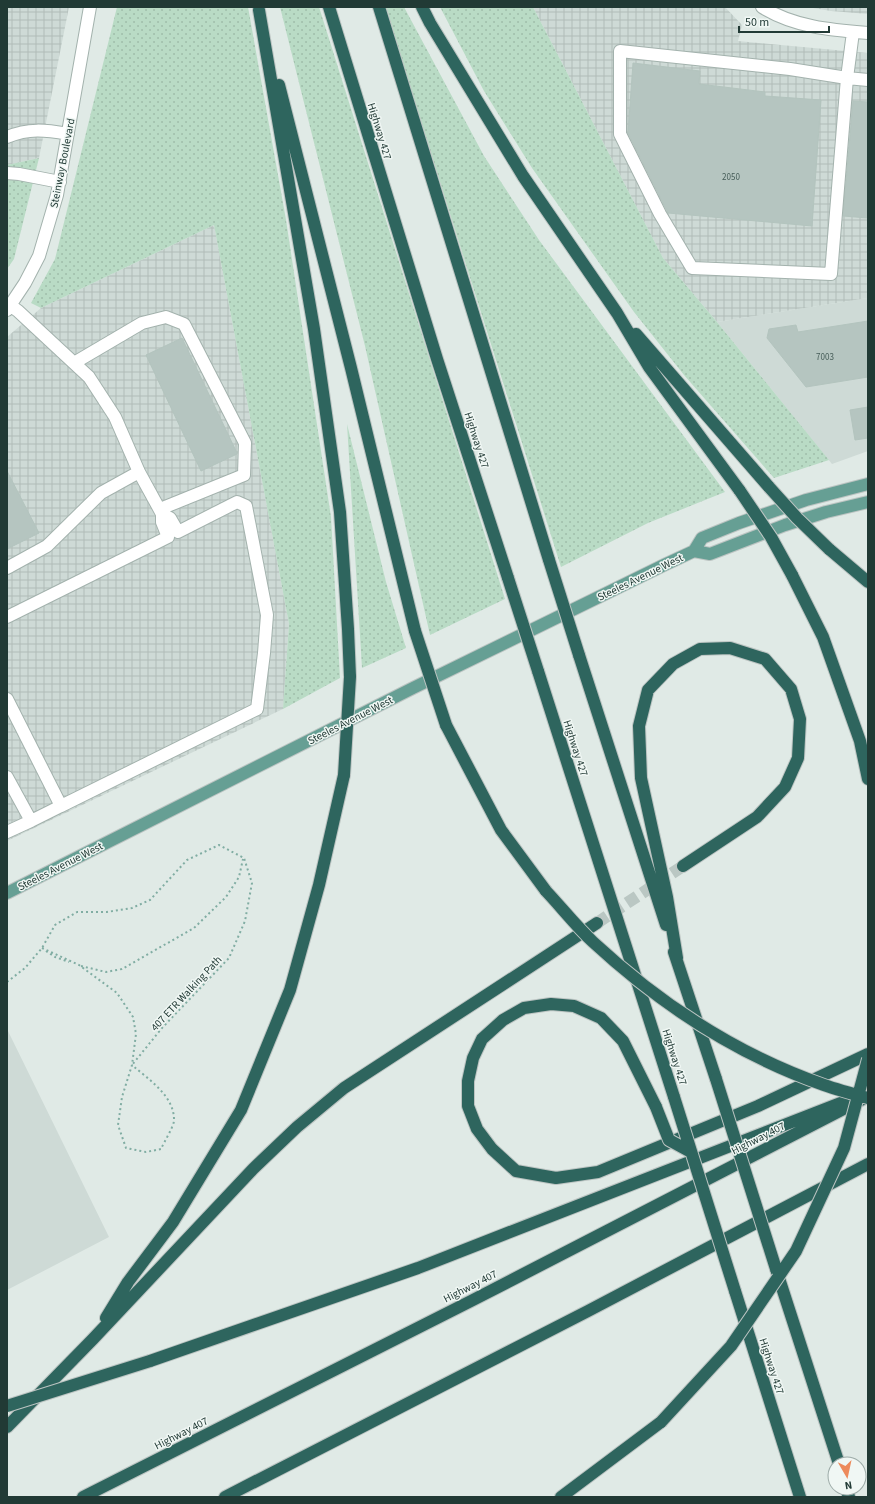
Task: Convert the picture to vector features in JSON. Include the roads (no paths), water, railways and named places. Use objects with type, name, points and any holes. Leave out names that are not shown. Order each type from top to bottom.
[{"type":"highway","name":"Highway 427","points":[[329,7],[437,359],[674,1097],[800,1497]]},
{"type":"highway","points":[[379,7],[579,656],[836,1456]]},
{"type":"highway","points":[[422,7],[430,23],[523,176],[617,313],[649,367],[740,491],[771,537],[824,637],[860,741],[868,778]]},
{"type":"highway","points":[[259,8],[349,360],[415,631],[446,725],[500,830],[546,890],[592,941],[644,986],[700,1026],[760,1059],[824,1085],[868,1097]]},
{"type":"highway","points":[[93,1340],[128,1282],[173,1222],[242,1110],[290,990],[319,885],[344,775],[350,677],[340,512],[314,329],[259,8]]},
{"type":"highway","points":[[617,313],[796,518],[829,549],[868,582]]},
{"type":"highway","points":[[677,958],[667,897],[641,778],[639,726],[648,690],[673,664],[700,649],[730,648],[765,659],[791,689],[800,719],[798,758],[785,787],[757,817],[683,866]]},
{"type":"highway","points":[[7,1427],[93,1340],[253,1169],[308,1117],[344,1088],[597,923]]},
{"type":"highway","points":[[691,1152],[669,1140],[656,1107],[623,1041],[601,1018],[574,1006],[551,1004],[524,1008],[503,1020],[482,1038],[473,1058],[468,1081],[468,1106],[477,1129],[492,1149],[516,1171],[556,1178],[598,1172],[758,1106],[868,1054]]},
{"type":"highway","points":[[561,1497],[661,1422],[731,1346],[796,1252],[844,1148],[868,1058]]},
{"type":"highway","points":[[7,1406],[150,1361],[418,1268],[868,1092]]},
{"type":"highway","name":"Highway 407","points":[[83,1497],[868,1097]]},
{"type":"highway","points":[[225,1497],[581,1315],[868,1164]]},
{"type":"main road","name":"Steeles Avenue West","points":[[7,893],[412,688],[694,551],[702,538],[772,510],[868,484]]},
{"type":"main road","name":"Steeles Avenue West","points":[[694,551],[710,554],[785,525],[826,512],[868,502]]},
{"type":"street","name":"Steinway Boulevard","points":[[9,308],[25,283],[39,256],[49,225],[60,182],[90,7]]},
{"type":"street","points":[[762,7],[777,16],[807,26],[868,33]]},
{"type":"street","points":[[853,32],[847,78],[831,274],[692,268],[660,214],[620,134],[620,51],[790,68],[847,78],[868,80]]},
{"type":"street","points":[[7,137],[21,131],[43,130],[68,134]]},
{"type":"street","points":[[7,173],[60,182]]},
{"type":"street","points":[[7,617],[168,537],[162,522],[161,512],[139,472],[115,417],[89,377],[18,311],[9,308]]},
{"type":"street","points":[[74,363],[142,323],[166,317],[184,324],[245,443],[244,474],[161,512]]},
{"type":"street","points":[[7,568],[47,546],[102,493],[139,472]]},
{"type":"street","points":[[7,832],[257,710],[267,615],[246,506],[237,502],[178,532],[170,518],[161,512]]},
{"type":"street","points":[[7,699],[62,806]]},
{"type":"street","points":[[7,777],[31,821]]},
{"type":"tunnel","points":[[597,923],[683,866]]}]
